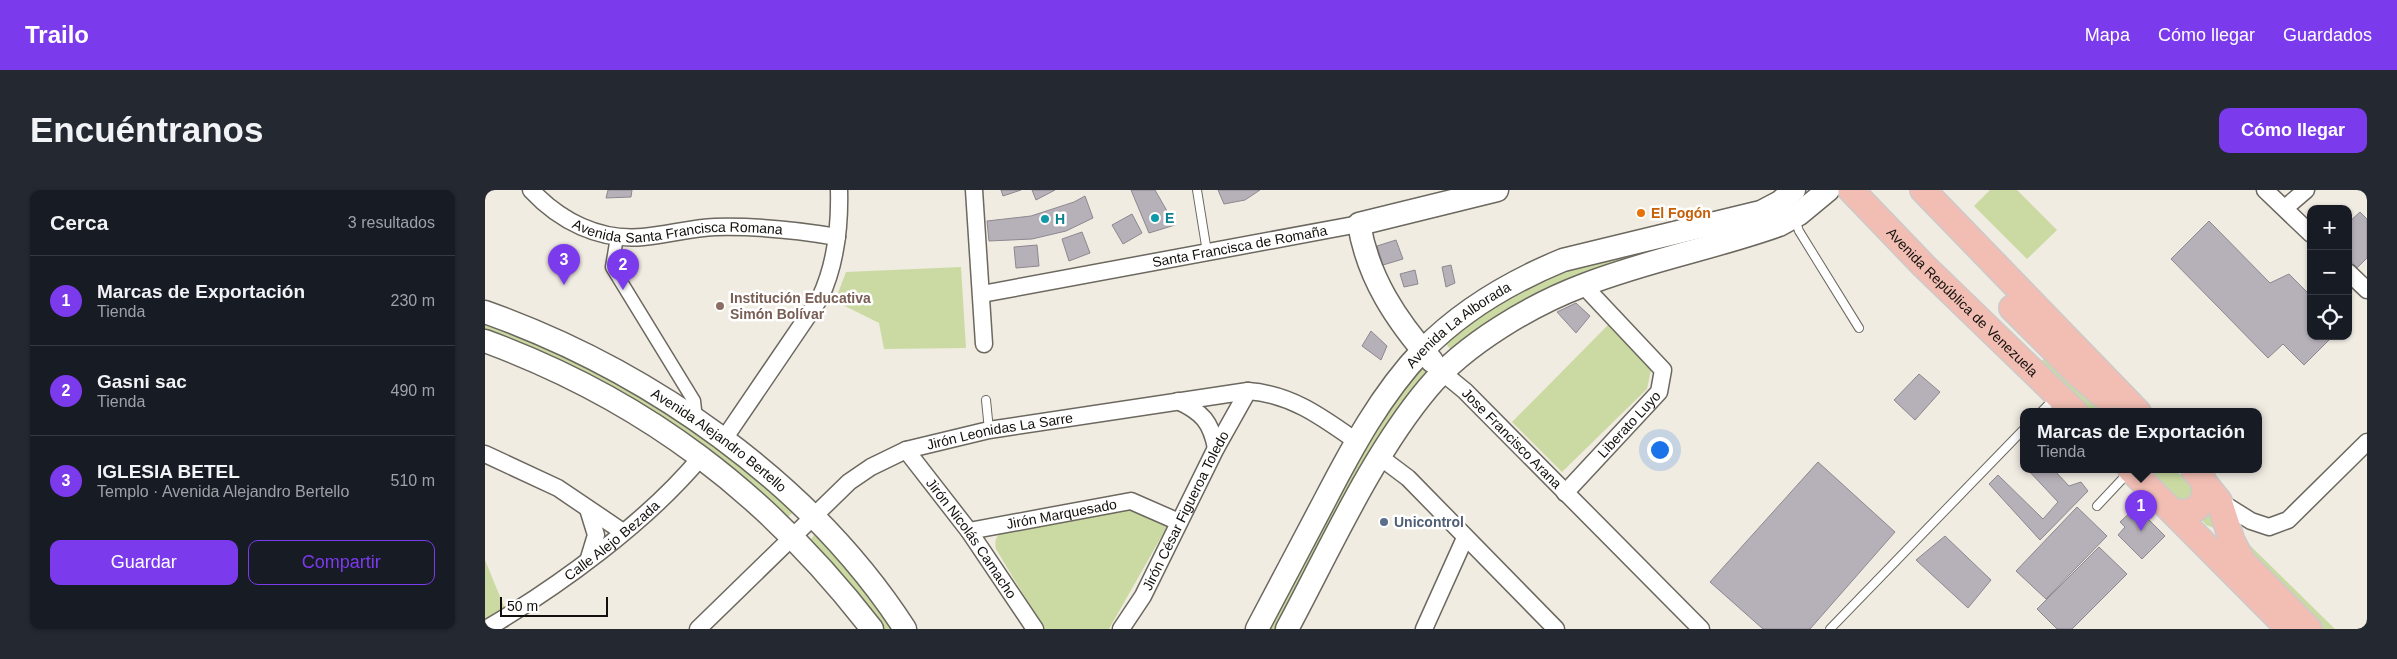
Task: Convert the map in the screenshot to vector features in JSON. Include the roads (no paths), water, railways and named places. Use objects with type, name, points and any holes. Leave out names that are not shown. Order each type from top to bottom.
[{"type":"main road","name":"Santa Francisca de Romaña","points":[[1359,224],[1497,190]]},
{"type":"main road","name":"Avenida La Alborada","points":[[1257,629],[1356,441],[1390,391],[1423,350],[1443,332],[1483,302],[1533,272],[1563,260],[1761,212],[1780,202],[1794,190]]},
{"type":"main road","name":"Avenida La Alborada","points":[[1287,629],[1380,457],[1416,404],[1443,373],[1483,339],[1549,300],[1583,285],[1767,229],[1794,217],[1827,190]]},
{"type":"main road","name":"Avenida República de Venezuela","points":[[1851,190],[1892,234],[2026,364],[2058,407]]},
{"type":"main road","points":[[1923,190],[2015,297],[2047,343],[2095,390],[2122,408]]},
{"type":"main road","name":"Jose Francisco Arana","points":[[1359,224],[1364,253],[1387,301],[1403,326],[1443,373]]},
{"type":"main road","points":[[1968,308],[2000,314],[2015,297]]},
{"type":"main road","points":[[2015,297],[2134,408]]},
{"type":"main road","name":"Avenida Alejandro Bertello","points":[[485,312],[591,357],[634,380],[724,439],[785,491],[812,517],[868,579],[905,629]]},
{"type":"main road","name":"Avenida Alejandro Bertello","points":[[485,341],[602,393],[643,417],[701,457],[751,497],[793,536],[872,629]]},
{"type":"main road","points":[[2026,364],[2024,357],[2028,344],[2033,341],[2047,343]]},
{"type":"main road","points":[[2134,473],[2289,629]]},
{"type":"main road","points":[[2198,475],[2219,501],[2234,546],[2243,562],[2309,629]]},
{"type":"main road","points":[[2172,512],[2182,514],[2191,512],[2199,507],[2205,499],[2206,489],[2198,475]]},
{"type":"street","name":"Avenida Santa Francisca Romana","points":[[531,190],[548,208],[565,219],[586,229],[617,237],[642,237],[712,227],[748,227],[837,237]]},
{"type":"street","points":[[724,439],[820,298],[830,276],[837,237],[839,190]]},
{"type":"street","points":[[975,190],[982,294],[983,344]]},
{"type":"street","points":[[2265,190],[2307,230]]},
{"type":"street","points":[[2285,208],[2306,190]]},
{"type":"street","name":"Santa Francisca de Romaña","points":[[982,294],[1359,224]]},
{"type":"street","points":[[617,237],[613,267],[694,401],[696,419]]},
{"type":"street","points":[[2352,275],[2365,285]]},
{"type":"street","name":"Liberato Luyo","points":[[1565,493],[1659,392],[1663,370],[1583,285]]},
{"type":"street","name":"Jose Francisco Arana","points":[[1443,373],[1465,391],[1701,629]]},
{"type":"street","name":"Jirón Leonidas La Sarre","points":[[706,626],[793,536],[849,482],[871,467],[906,450],[989,430],[1248,391],[1267,392],[1306,407],[1356,441]]},
{"type":"street","name":"Jirón César Figueroa Toledo","points":[[1121,629],[1143,596],[1216,448],[1248,391]]},
{"type":"street","points":[[1178,401],[1193,408],[1205,418],[1213,432],[1216,448]]},
{"type":"street","points":[[2219,501],[2251,521],[2269,527],[2288,520],[2367,442]]},
{"type":"street","name":"Jirón Nicolás Camacho","points":[[906,450],[969,531],[1035,629]]},
{"type":"street","points":[[485,454],[558,488],[623,532]]},
{"type":"street","name":"Calle Alejo Bezada","points":[[486,629],[541,594],[623,532],[683,479],[701,457]]},
{"type":"street","points":[[1380,457],[1408,478],[1556,629]]},
{"type":"street","name":"Jirón Marquesado","points":[[969,531],[1131,501],[1179,522]]},
{"type":"street","points":[[589,509],[596,535],[589,558]]},
{"type":"street","points":[[1424,629],[1465,538]]},
{"type":"lane","points":[[1197,190],[1207,252]]},
{"type":"lane","points":[[1794,217],[1799,231],[1859,328]]},
{"type":"lane","points":[[986,400],[989,430]]},
{"type":"lane","points":[[1830,629],[2020,433]]},
{"type":"lane","points":[[2097,506],[2128,473]]},
{"type":"place","name":"El Fogón","points":[[1641,213]]},
{"type":"place","name":"E","points":[[1155,218]]},
{"type":"place","name":"H","points":[[1045,219]]},
{"type":"place","name":"IGLESIA BETEL","points":[[564,285]]},
{"type":"place","name":"Gasni sac","points":[[623,290]]},
{"type":"place","name":"Institución Educativa Simón Bolívar","points":[[720,306]]},
{"type":"place","name":"Unicontrol","points":[[1384,522]]},
{"type":"place","name":"Marcas de Exportación","points":[[2141,531]]}]
